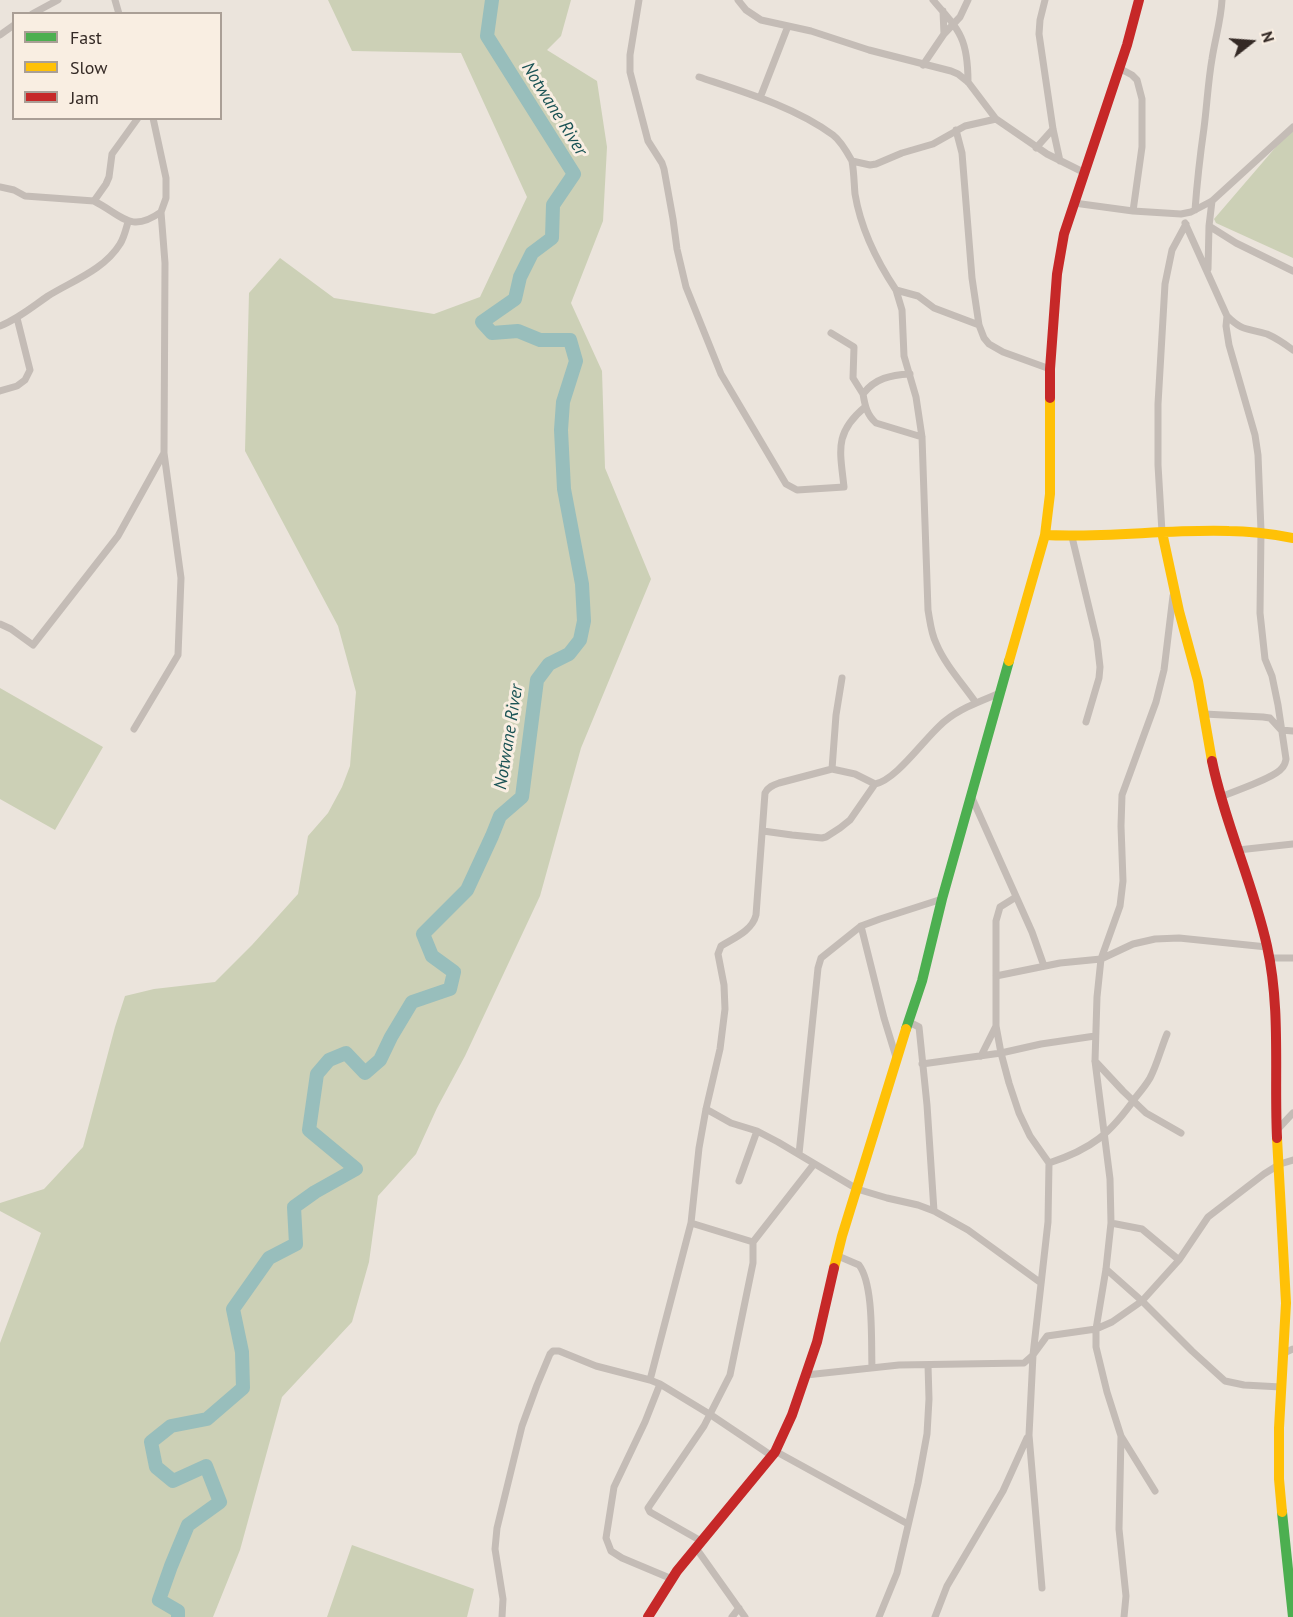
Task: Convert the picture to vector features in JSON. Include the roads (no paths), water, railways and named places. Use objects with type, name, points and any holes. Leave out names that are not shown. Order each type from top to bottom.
[{"type":"street","points":[[36,12],[57,0]]},
{"type":"street","points":[[639,0],[630,55],[630,72],[648,141],[664,169],[674,219],[677,249],[686,287],[721,374],[786,484],[797,490],[844,487],[840,452],[842,438],[846,426],[865,407]]},
{"type":"street","points":[[738,0],[746,10],[760,20],[958,74],[968,82],[996,119],[1036,148],[1084,173]]},
{"type":"street","points":[[933,0],[954,24],[964,42],[968,82]]},
{"type":"street","points":[[924,65],[944,34],[960,17],[968,0]]},
{"type":"street","points":[[1045,0],[1039,34],[1060,161]]},
{"type":"street","points":[[648,1617],[672,1579],[773,1453],[792,1415],[817,1342],[838,1256],[896,1059],[922,981],[942,899],[1045,535],[1050,494],[1050,369],[1059,256],[1074,202],[1127,45],[1138,0]]},
{"type":"street","points":[[1195,210],[1197,173],[1222,0]]},
{"type":"street","points":[[943,11],[944,34]]},
{"type":"street","points":[[760,98],[788,26]]},
{"type":"street","points":[[1119,68],[1137,80],[1142,99],[1142,147],[1133,211]]},
{"type":"street","points":[[699,77],[760,98],[805,118],[838,139],[852,161],[856,197],[870,246],[880,267],[896,290],[902,310],[904,356],[916,397],[922,437],[928,610],[931,628],[935,642],[943,656],[976,703]]},
{"type":"street","points":[[852,161],[876,164],[933,144],[956,130],[996,119]]},
{"type":"street","points":[[94,201],[109,177],[112,154],[137,120]]},
{"type":"street","points":[[134,729],[178,655],[181,578],[164,453],[165,263],[161,212],[166,198],[166,178],[153,120]]},
{"type":"street","points":[[1074,202],[1133,211],[1181,214],[1195,210],[1212,201],[1293,127]]},
{"type":"street","points":[[1036,148],[1053,129]]},
{"type":"street","points":[[956,130],[962,153],[972,278],[979,325],[984,338],[989,345],[1003,352],[1050,369]]},
{"type":"street","points":[[0,187],[14,190],[25,196],[94,201],[128,222],[143,222],[161,212]]},
{"type":"street","points":[[1208,272],[1212,201]]},
{"type":"street","points":[[1181,214],[1227,316],[1236,325],[1246,330],[1267,334],[1293,350]]},
{"type":"street","points":[[0,326],[84,277],[102,263],[116,251],[122,242],[128,222]]},
{"type":"street","points":[[1186,224],[1172,250],[1165,284],[1158,404],[1158,465],[1162,532],[1198,681],[1208,742],[1221,797],[1256,904],[1273,981],[1276,1021],[1277,1130],[1290,1303],[1288,1351],[1281,1387],[1279,1479],[1288,1524],[1293,1617]]},
{"type":"street","points":[[1209,226],[1236,243],[1293,271]]},
{"type":"street","points":[[896,290],[918,296],[934,308],[979,325]]},
{"type":"street","points":[[1221,797],[1281,771],[1286,759],[1272,676],[1265,659],[1261,624],[1258,455],[1255,435],[1229,345],[1227,316]]},
{"type":"street","points":[[0,390],[17,386],[25,380],[30,370],[17,318]]},
{"type":"street","points":[[831,333],[854,347],[853,378],[864,394],[865,407],[870,418],[876,423],[922,437]]},
{"type":"street","points":[[864,394],[873,383],[884,377],[910,374]]},
{"type":"street","points":[[0,624],[33,645],[118,536],[164,453]]},
{"type":"street","points":[[1045,535],[1104,537],[1162,532],[1261,531],[1293,538]]},
{"type":"street","points":[[1072,537],[1097,641],[1100,667],[1100,678],[1086,722]]},
{"type":"street","points":[[1155,1491],[1121,1436],[1097,1352],[1096,1329],[1111,1223],[1110,1179],[1095,1061],[1095,1036],[1096,997],[1101,959],[1120,906],[1123,881],[1122,795],[1156,702],[1167,648],[1174,589]]},
{"type":"street","points":[[832,769],[836,714],[842,678]]},
{"type":"street","points":[[650,1380],[691,1223],[699,1148],[720,1049],[725,1009],[724,985],[718,954],[721,946],[754,922],[764,799],[767,789],[779,783],[832,769],[879,783],[896,771],[943,723],[959,711],[1000,693]]},
{"type":"street","points":[[1204,714],[1270,718],[1281,730],[1293,731]]},
{"type":"street","points":[[763,831],[826,837],[850,820],[875,783]]},
{"type":"street","points":[[971,796],[1032,932],[1044,966]]},
{"type":"street","points":[[1238,850],[1293,844]]},
{"type":"street","points":[[1016,897],[1002,906],[998,915],[996,1026],[1008,1083],[1019,1113],[1030,1136],[1049,1163],[1048,1222],[1033,1355],[1029,1435],[1042,1588]]},
{"type":"street","points":[[799,1154],[818,963],[828,951],[861,926],[942,899]]},
{"type":"street","points":[[861,926],[896,1059]]},
{"type":"street","points":[[996,976],[1044,966],[1101,959],[1133,944],[1155,939],[1179,938],[1293,958]]},
{"type":"street","points":[[909,1022],[919,1027],[934,1211]]},
{"type":"street","points":[[981,1056],[996,1026]]},
{"type":"street","points":[[1049,1163],[1066,1157],[1104,1136],[1115,1126],[1150,1078],[1167,1034]]},
{"type":"street","points":[[922,1064],[1002,1053],[1041,1044],[1095,1036]]},
{"type":"street","points":[[1095,1061],[1133,1102],[1146,1113],[1180,1133]]},
{"type":"street","points":[[706,1109],[731,1124],[757,1131],[857,1189],[934,1211],[968,1230],[1041,1283]]},
{"type":"street","points":[[1277,1130],[1293,1113]]},
{"type":"street","points":[[739,1181],[757,1131]]},
{"type":"street","points":[[806,1375],[899,1365],[1022,1364],[1050,1335],[1096,1329],[1112,1322],[1142,1301],[1179,1260],[1208,1217],[1264,1173],[1293,1160]]},
{"type":"street","points":[[745,1617],[698,1545],[650,1512],[648,1508],[711,1415],[730,1375],[753,1263],[753,1242],[814,1164]]},
{"type":"street","points":[[691,1223],[753,1242]]},
{"type":"street","points":[[1111,1223],[1142,1229],[1179,1260]]},
{"type":"street","points":[[838,1256],[859,1265],[865,1277],[871,1317],[872,1367]]},
{"type":"street","points":[[1106,1269],[1225,1381],[1244,1385],[1281,1387]]},
{"type":"street","points":[[502,1617],[503,1599],[495,1549],[497,1528],[522,1426],[550,1354],[554,1351],[596,1366],[660,1384],[773,1453],[908,1524]]},
{"type":"street","points":[[879,1617],[897,1573],[918,1483],[927,1434],[928,1365]]},
{"type":"street","points":[[660,1384],[614,1487],[606,1538],[611,1551],[622,1558],[672,1579]]},
{"type":"street","points":[[935,1617],[947,1586],[1003,1491],[1029,1435]]},
{"type":"street","points":[[1121,1436],[1119,1529],[1126,1596],[1124,1617]]},
{"type":"street","points":[[732,1617],[739,1608]]},
{"type":"waterway","name":"Notwane River","points":[[178,1617],[178,1611],[159,1600],[171,1566],[188,1525],[220,1502],[206,1466],[173,1481],[156,1467],[151,1442],[171,1426],[207,1419],[243,1388],[242,1352],[233,1309],[269,1258],[296,1244],[294,1207],[315,1192],[356,1169],[309,1130],[317,1074],[329,1060],[346,1053],[365,1073],[380,1060],[412,1002],[450,989],[454,972],[432,956],[423,934],[467,890],[500,816],[522,797],[537,680],[549,664],[569,654],[580,640],[584,621],[582,584],[564,489],[561,430],[563,402],[576,361],[570,340],[540,340],[518,331],[492,333],[482,322],[515,299],[520,277],[532,253],[552,238],[553,205],[574,174],[487,36],[492,0]]}]
